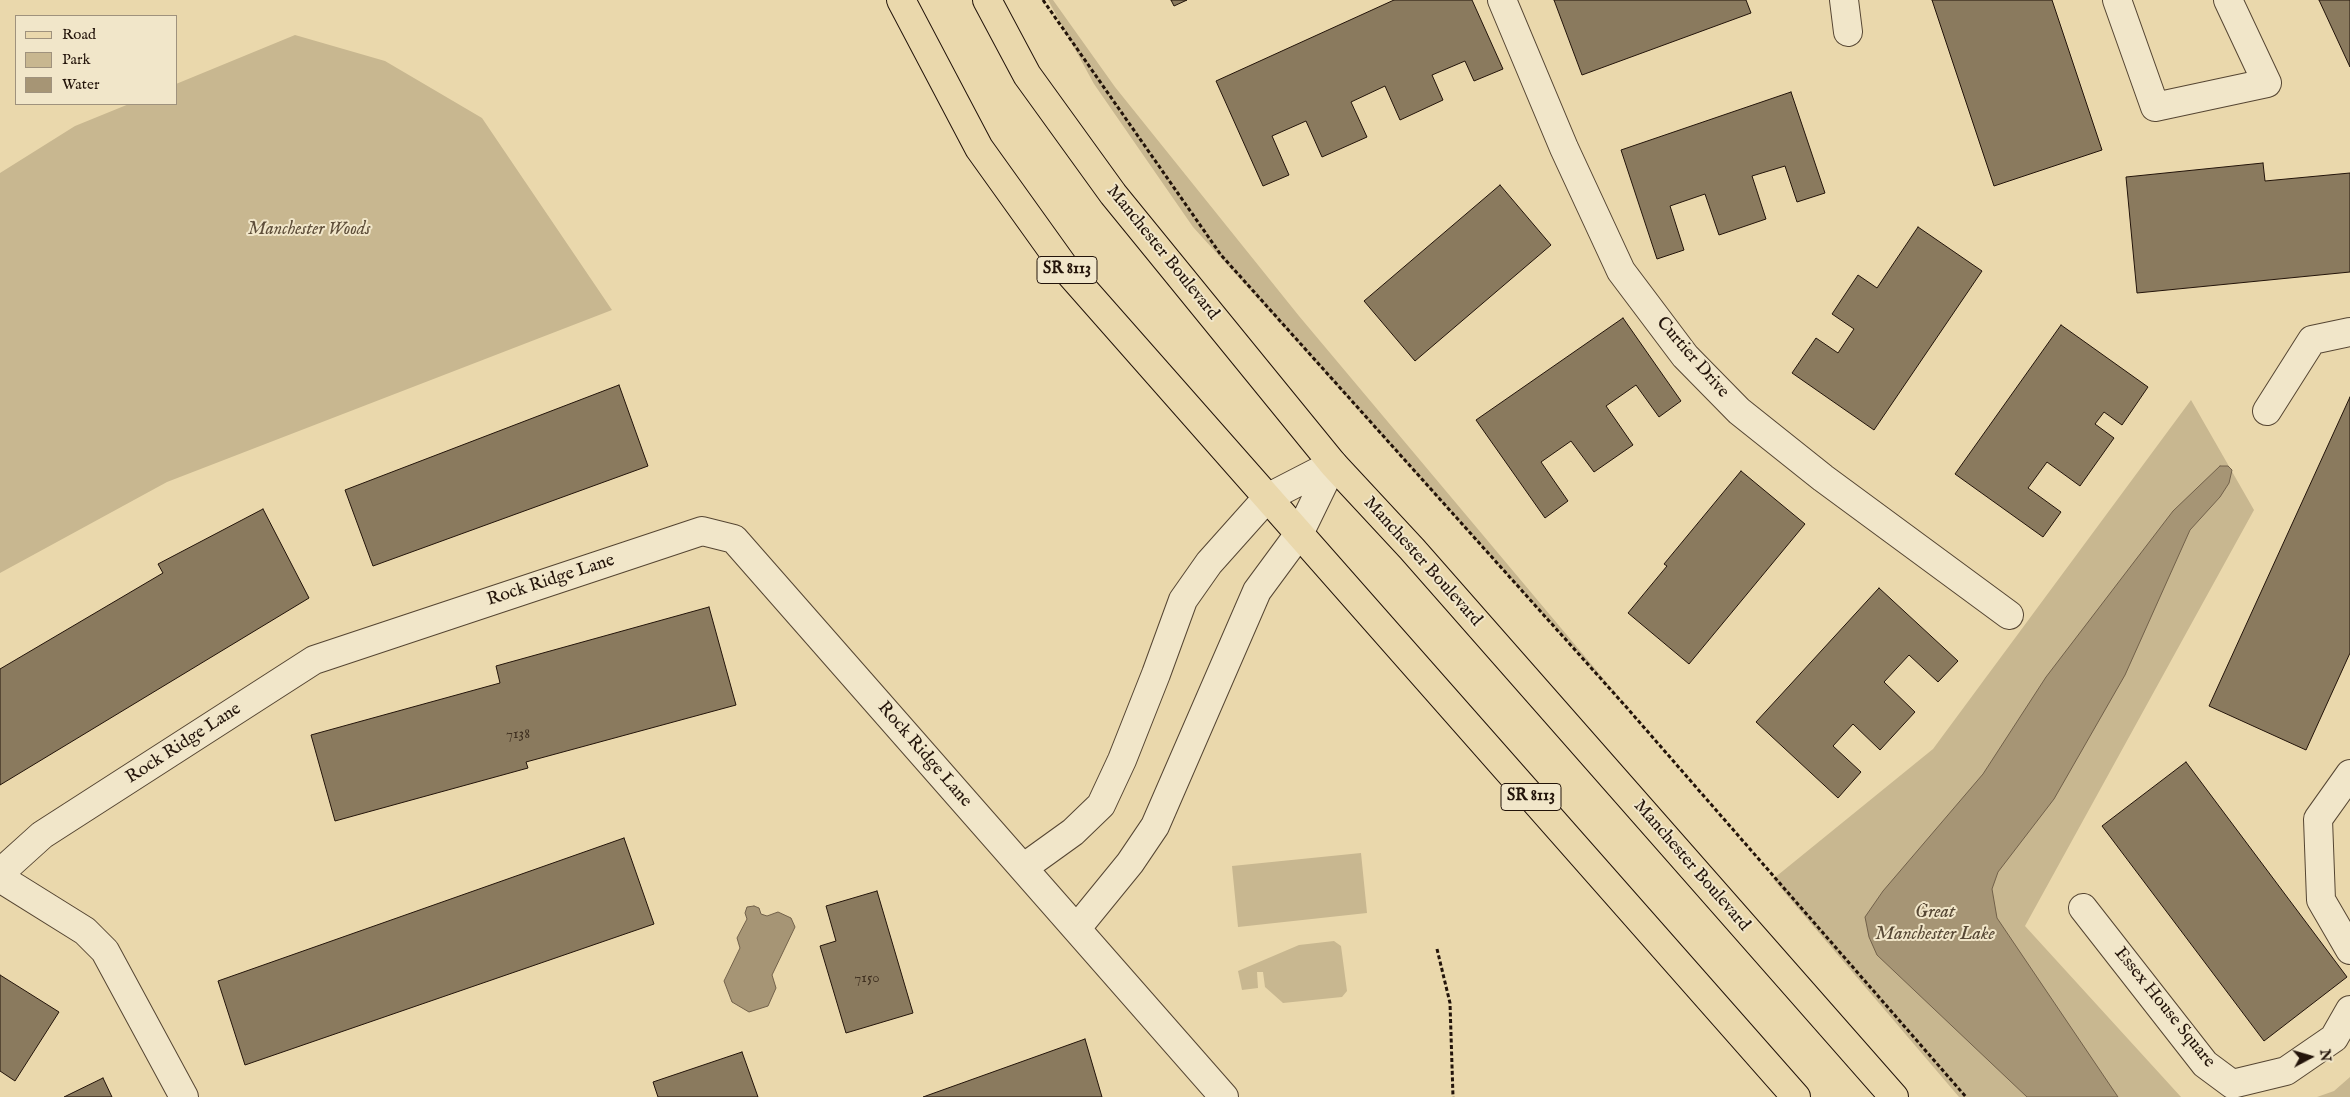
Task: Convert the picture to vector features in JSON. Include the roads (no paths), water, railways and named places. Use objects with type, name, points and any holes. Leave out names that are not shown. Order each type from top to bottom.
[{"type":"main road","name":"SR 8113","points":[[901,0],[979,148],[1065,268],[1796,1097]]},
{"type":"main road","name":"Manchester Boulevard","points":[[987,0],[1027,75],[1114,194],[1333,464],[1412,549],[1894,1097]]},
{"type":"street","name":"Curtier Drive","points":[[1502,0],[1564,148],[1622,271],[1685,356],[1739,411],[1831,484],[2009,615]]},
{"type":"street","points":[[1844,0],[1848,32]]},
{"type":"street","points":[[2117,0],[2155,107],[2267,84],[2228,0]]},
{"type":"street","points":[[2267,411],[2312,340],[2350,332]]},
{"type":"street","points":[[1023,868],[1073,832],[1101,805],[1153,682],[1183,600],[1209,563],[1266,498],[1333,464]]},
{"type":"street","points":[[1077,928],[1130,862],[1155,826],[1258,591],[1299,534],[1333,464]]},
{"type":"street","name":"Rock Ridge Lane","points":[[0,873],[42,835],[314,660],[702,531],[734,539],[1224,1097]]},
{"type":"street","points":[[2350,774],[2318,819],[2322,900],[2350,950]]},
{"type":"street","points":[[0,878],[85,931],[106,951],[184,1097]]},
{"type":"street","name":"Essex House Square","points":[[2083,908],[2205,1064],[2232,1084],[2286,1071],[2334,1038],[2350,1010]]},
{"type":"water","name":"Great Manchester Lake","points":[[2220,466],[2228,466],[2232,470],[2229,483],[2220,497],[2190,530],[2125,675],[2054,799],[1998,872],[1992,889],[1997,918],[2118,1097],[2027,1097],[1877,955],[1869,937],[1865,917],[1883,891],[1983,774],[2046,677],[2173,511]]},
{"type":"water","points":[[754,906],[759,908],[761,914],[767,916],[778,912],[791,918],[795,927],[772,975],[776,988],[768,1006],[749,1012],[732,1002],[724,981],[740,948],[737,938],[747,919],[745,913],[747,907]]},
{"type":"park label","name":"Manchester Woods","points":[[309,230]]}]
